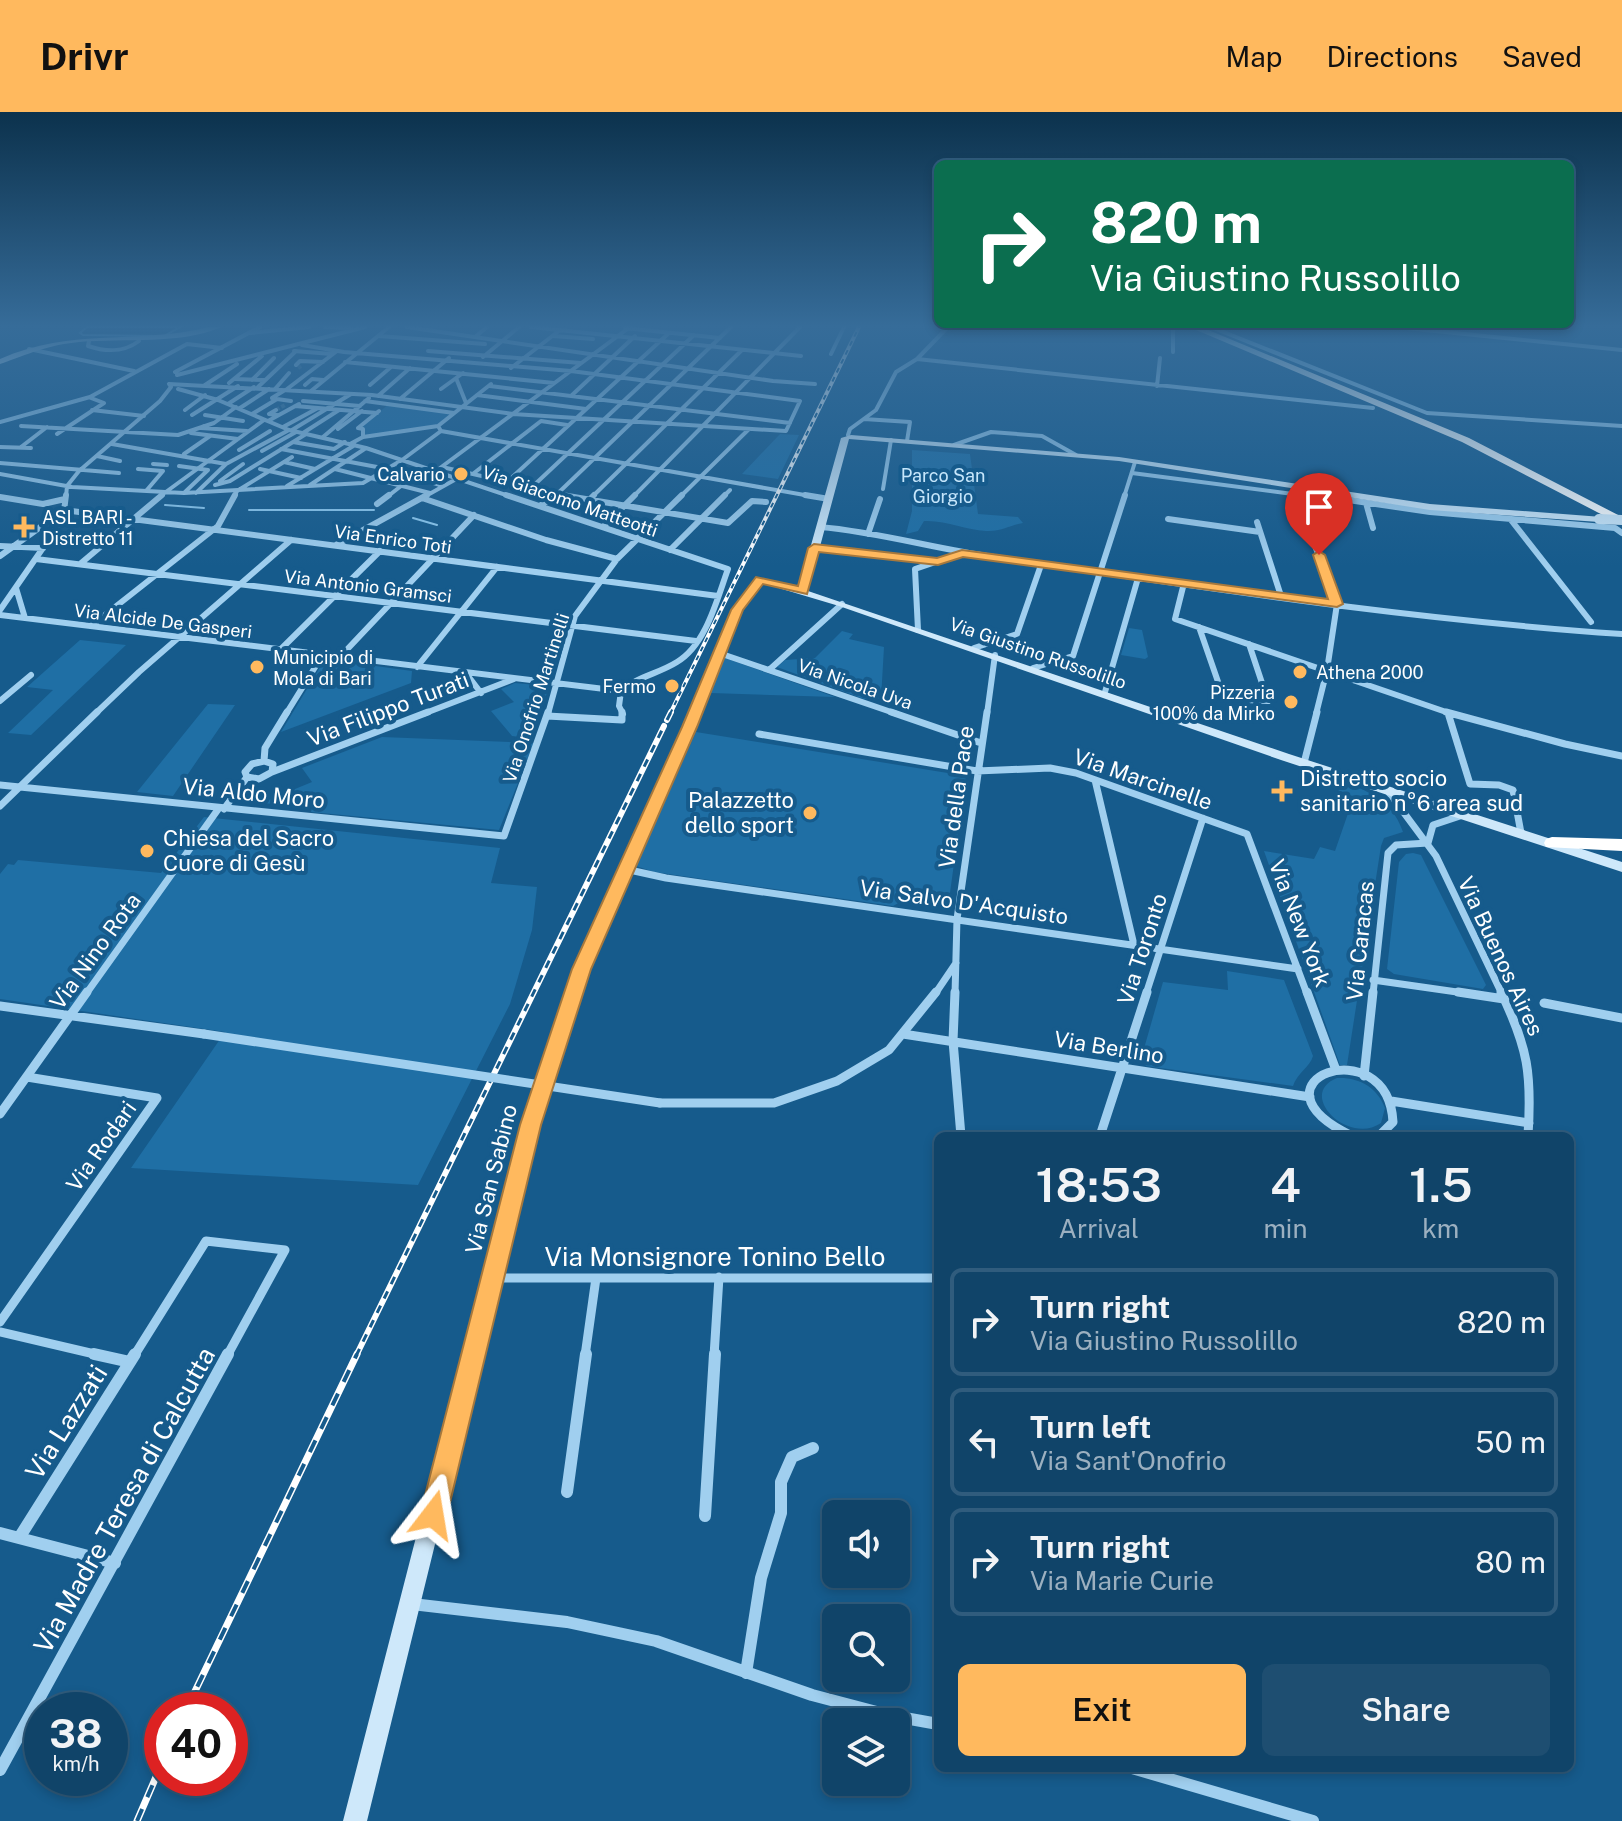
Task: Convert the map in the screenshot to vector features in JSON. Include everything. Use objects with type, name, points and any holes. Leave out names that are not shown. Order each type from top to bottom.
[{"type":"highway","points":[[1390,407],[1448,430],[1566,488],[1622,521]]},
{"type":"highway","points":[[1399,407],[1482,440],[1622,512]]},
{"type":"highway","points":[[1552,843],[1622,845]]},
{"type":"street","points":[[0,422],[55,407]]},
{"type":"street","points":[[57,434],[98,407]]},
{"type":"street","points":[[0,613],[63,519],[67,486],[79,471],[154,407]]},
{"type":"street","points":[[185,410],[189,407]]},
{"type":"street","points":[[192,415],[206,407]]},
{"type":"street","name":"Via Giacomo Matteotti","points":[[235,407],[295,431],[439,469],[728,569],[718,596]]},
{"type":"street","points":[[252,414],[264,407]]},
{"type":"street","points":[[80,564],[205,461],[249,429],[287,407]]},
{"type":"street","points":[[275,424],[299,407]]},
{"type":"street","points":[[313,407],[345,407]]},
{"type":"street","points":[[196,493],[229,463],[271,439],[295,431],[339,407],[353,411]]},
{"type":"street","points":[[323,437],[361,407]]},
{"type":"street","points":[[323,437],[361,407]]},
{"type":"street","points":[[364,407],[377,413]]},
{"type":"street","points":[[363,437],[363,429],[358,428],[384,407]]},
{"type":"street","points":[[408,407],[454,413]]},
{"type":"street","points":[[432,410],[435,407]]},
{"type":"street","points":[[0,474],[67,486],[184,493],[363,483],[402,460],[462,407]]},
{"type":"street","points":[[474,407],[513,414],[786,431],[797,407]]},
{"type":"street","points":[[439,469],[522,407]]},
{"type":"street","points":[[567,407],[586,409]]},
{"type":"street","points":[[508,481],[589,407]]},
{"type":"street","points":[[532,487],[618,407]]},
{"type":"street","points":[[541,505],[558,494],[647,407]]},
{"type":"street","points":[[663,407],[790,423]]},
{"type":"street","points":[[590,499],[684,407]]},
{"type":"street","points":[[603,527],[722,407]]},
{"type":"street","points":[[803,591],[850,429],[878,407]]},
{"type":"street","points":[[1361,407],[1373,408]]},
{"type":"street","points":[[1411,407],[1427,413],[1622,426]]},
{"type":"street","points":[[215,408],[203,416],[243,421]]},
{"type":"street","points":[[191,433],[200,434],[222,416],[238,408]]},
{"type":"street","points":[[293,442],[295,431],[318,408]]},
{"type":"street","points":[[262,451],[330,409]]},
{"type":"street","points":[[92,410],[144,416]]},
{"type":"street","points":[[863,419],[910,422],[907,441]]},
{"type":"street","points":[[474,473],[541,421],[567,425]]},
{"type":"street","points":[[214,423],[249,429],[271,439]]},
{"type":"street","points":[[21,426],[178,435],[207,430],[260,429]]},
{"type":"street","points":[[21,447],[47,427]]},
{"type":"street","points":[[201,487],[230,481],[257,468],[293,442],[334,449],[363,437],[440,428],[481,438],[829,499]]},
{"type":"street","name":"Via Onofrio Martinelli","points":[[504,836],[547,716],[575,616],[617,559],[749,429]]},
{"type":"street","points":[[207,430],[246,440]]},
{"type":"street","points":[[184,493],[208,470],[179,466],[186,453],[201,443],[207,430]]},
{"type":"street","points":[[218,463],[270,431]]},
{"type":"street","points":[[954,445],[991,432],[1042,436],[1076,455]]},
{"type":"street","points":[[130,447],[149,434]]},
{"type":"street","points":[[848,437],[1135,462],[1366,503],[1511,520],[1615,528],[1622,533]]},
{"type":"street","points":[[883,489],[891,440]]},
{"type":"street","points":[[201,443],[227,446]]},
{"type":"street","points":[[111,444],[167,455],[216,454]]},
{"type":"street","points":[[284,488],[332,459],[350,444]]},
{"type":"street","points":[[0,447],[31,448]]},
{"type":"street","points":[[307,487],[366,448]]},
{"type":"street","points":[[252,449],[275,453]]},
{"type":"street","points":[[281,449],[390,468]]},
{"type":"street","points":[[186,453],[205,461],[243,464],[301,478]]},
{"type":"street","points":[[146,470],[167,455]]},
{"type":"street","points":[[241,455],[265,460]]},
{"type":"street","points":[[97,456],[120,461]]},
{"type":"street","points":[[91,626],[214,529],[237,491],[292,457]]},
{"type":"street","points":[[352,457],[443,486]]},
{"type":"street","points":[[284,462],[315,469]]},
{"type":"street","points":[[1033,668],[1073,656],[1135,462]]},
{"type":"street","points":[[0,463],[119,473]]},
{"type":"street","points":[[153,464],[168,464],[159,471]]},
{"type":"street","points":[[215,485],[243,464]]},
{"type":"street","points":[[138,469],[163,471],[146,491]]},
{"type":"street","points":[[335,469],[431,493]]},
{"type":"street","points":[[439,469],[474,473],[558,494],[728,523],[752,501],[766,502]]},
{"type":"street","points":[[327,486],[349,473]]},
{"type":"street","points":[[1132,473],[1258,484]]},
{"type":"street","points":[[259,489],[285,474]]},
{"type":"street","points":[[334,546],[458,478]]},
{"type":"street","points":[[377,504],[401,486]]},
{"type":"street","points":[[670,550],[730,490]]},
{"type":"street","points":[[1297,491],[1430,507],[1622,521]]},
{"type":"street","points":[[1297,491],[1294,504],[1309,530],[1337,604],[1327,670],[1304,763]]},
{"type":"street","points":[[422,498],[546,540],[617,559]]},
{"type":"street","points":[[2,499],[43,504],[65,499]]},
{"type":"street","points":[[868,534],[880,499]]},
{"type":"street","points":[[1366,503],[1373,528]]},
{"type":"street","points":[[0,556],[64,510]]},
{"type":"street","name":"Via Enrico Toti","points":[[64,510],[718,596]]},
{"type":"street","points":[[339,658],[474,515]]},
{"type":"street","points":[[1168,519],[1260,532]]},
{"type":"street","points":[[1511,520],[1591,622]]},
{"type":"street","points":[[1257,522],[1281,596]]},
{"type":"street","points":[[820,527],[962,553],[1099,573],[1545,629],[1622,634]]},
{"type":"street","points":[[0,806],[178,636],[291,540]]},
{"type":"street","points":[[0,546],[43,548]]},
{"type":"street","points":[[814,548],[938,562]]},
{"type":"street","points":[[280,650],[380,551]]},
{"type":"street","points":[[918,630],[915,569],[962,553]]},
{"type":"street","name":"Via Antonio Gramsci","points":[[36,559],[696,641]]},
{"type":"street","points":[[974,648],[1017,634],[1041,565]]},
{"type":"street","points":[[417,667],[497,567]]},
{"type":"street","points":[[1105,692],[1138,578]]},
{"type":"street","name":"Via Giustino Russolillo","points":[[760,579],[1622,867]]},
{"type":"street","name":"Via San Sabino","points":[[355,1821],[530,1125],[548,1067],[590,945],[689,727],[737,610],[760,579]]},
{"type":"street","points":[[1184,583],[1175,619],[1448,713],[1535,738],[1622,756]]},
{"type":"street","points":[[16,588],[25,618]]},
{"type":"street","points":[[547,716],[614,722],[624,717],[619,706],[621,691],[641,674],[683,659],[696,641],[718,596]]},
{"type":"street","points":[[769,670],[842,604]]},
{"type":"street","name":"Via Alcide De Gasperi","points":[[0,613],[322,656],[621,691]]},
{"type":"street","points":[[1199,627],[1224,699],[1268,701],[1249,644]]},
{"type":"street","name":"Via Nicola Uva","points":[[719,653],[981,743]]},
{"type":"street","name":"Via della Pace","points":[[961,1132],[953,1041],[957,919],[995,655]]},
{"type":"street","points":[[272,772],[273,764],[264,761],[265,748],[322,656]]},
{"type":"street","points":[[465,672],[481,693]]},
{"type":"street","points":[[0,701],[31,675]]},
{"type":"street","name":"Via Filippo Turati","points":[[248,778],[264,778],[272,772],[516,678]]},
{"type":"street","points":[[1448,713],[1470,784],[1499,785],[1513,790],[1521,833]]},
{"type":"street","name":"Via Marcinelle","points":[[759,734],[977,771],[1050,768],[1095,780],[1247,834]]},
{"type":"street","name":"Via Nino Rota","points":[[0,1114],[248,778],[245,772],[264,761]]},
{"type":"street","points":[[1095,780],[1134,945]]},
{"type":"street","name":"Via Aldo Moro","points":[[0,785],[504,836]]},
{"type":"street","name":"Via Buenos Aires","points":[[1386,789],[1409,814],[1428,843],[1525,1046],[1528,1132]]},
{"type":"street","points":[[1428,843],[1433,825],[1465,815]]},
{"type":"street","name":"Via Toronto","points":[[1101,1132],[1203,818]]},
{"type":"street","name":"Via New York","points":[[1247,834],[1336,1070]]},
{"type":"street","name":"Via Caracas","points":[[1364,1076],[1388,853],[1396,845],[1428,843]]},
{"type":"street","name":"Via Salvo D'Acquisto","points":[[625,869],[666,878],[1298,969]]},
{"type":"street","points":[[0,1006],[660,1103],[774,1103],[837,1081],[889,1050],[927,1006],[956,963]]},
{"type":"street","points":[[1373,980],[1504,999]]},
{"type":"street","points":[[1544,1003],[1622,1018]]},
{"type":"street","name":"Via Berlino","points":[[903,1034],[1310,1097]]},
{"type":"street","points":[[1344,1132],[1329,1125],[1313,1107],[1310,1097],[1315,1078],[1336,1070],[1364,1076],[1375,1082],[1391,1101],[1393,1122],[1383,1132]]},
{"type":"street","name":"Via Rodari","points":[[0,1322],[157,1098],[27,1077]]},
{"type":"street","points":[[1391,1101],[1529,1123]]},
{"type":"street","name":"Via Madre Teresa di Calcutta","points":[[0,1770],[285,1250],[206,1241],[130,1362]]},
{"type":"street","points":[[705,1516],[719,1277]]},
{"type":"street","name":"Via Monsignore Tonino Bello","points":[[493,1278],[934,1278]]},
{"type":"street","points":[[567,1492],[596,1278]]},
{"type":"street","name":"Via Lazzati","points":[[0,1332],[130,1362],[19,1538]]},
{"type":"street","points":[[746,1673],[761,1578],[781,1513],[781,1482],[792,1457],[813,1448]]},
{"type":"street","points":[[0,1533],[115,1563]]},
{"type":"street","points":[[411,1604],[567,1622],[656,1641],[812,1695],[934,1723]]},
{"type":"street","points":[[1146,1772],[1313,1821]]},
{"type":"green space","points":[[386,407],[451,414],[437,425],[365,436],[360,428]]},
{"type":"green space","points":[[780,434],[799,435],[778,479],[742,474]]},
{"type":"green space","name":"Parco San Giorgio","points":[[912,450],[970,454],[978,514],[1018,517],[1023,523],[986,531],[924,521],[918,531],[906,534],[912,511]]},
{"type":"green space","points":[[1129,628],[1142,630],[1148,657],[1145,659],[1121,655]]},
{"type":"green space","points":[[842,631],[853,634],[849,639],[884,647],[881,699],[864,699],[777,667],[785,660],[815,658]]},
{"type":"green space","points":[[80,640],[126,645],[31,735],[8,733],[53,690],[27,687]]},
{"type":"green space","points":[[722,657],[835,697],[711,693]]},
{"type":"green space","points":[[325,659],[412,671],[411,683],[281,732]]},
{"type":"green space","points":[[515,683],[537,685],[540,691],[547,693],[528,738],[512,736],[491,711],[514,702],[501,689]]},
{"type":"green space","points":[[208,704],[235,705],[173,796],[137,792]]},
{"type":"green space","name":"Palazzetto dello sport","points":[[696,732],[966,776],[949,900],[911,896],[893,906],[654,872],[636,866]]},
{"type":"green space","points":[[382,737],[534,743],[499,830],[311,812],[312,808],[261,803],[312,782],[302,768]]},
{"type":"green space","points":[[1332,776],[1365,790],[1384,803],[1403,832],[1384,838],[1381,846],[1347,1065],[1340,1065],[1264,851],[1314,859],[1320,847],[1335,851],[1353,799],[1328,784]]},
{"type":"green space","points":[[254,787],[261,803],[243,801]]},
{"type":"green space","points":[[204,817],[500,848],[491,883],[537,887],[532,930],[510,1004],[418,1185],[131,1168],[225,1032],[0,999],[0,874],[8,864],[14,865],[18,860],[161,873]]},
{"type":"green space","points":[[1406,854],[1421,855],[1486,985],[1483,989],[1394,974],[1387,969],[1399,862]]},
{"type":"green space","points":[[1227,971],[1284,980],[1313,1056],[1293,1086],[1146,1066],[1141,1059],[1163,982],[1228,990]]},
{"type":"green space","points":[[1337,1078],[1353,1079],[1377,1094],[1385,1108],[1381,1123],[1368,1128],[1354,1128],[1331,1115],[1322,1095],[1326,1085]]},
{"type":"waterway","points":[[165,505],[204,508]]},
{"type":"waterway","points":[[249,510],[374,510]]},
{"type":"waterway","points":[[413,518],[437,525]]},
{"type":"tunnel","points":[[276,410],[282,407]]},
{"type":"railway","points":[[670,714],[820,407]]},
{"type":"railway","points":[[667,720],[670,714]]},
{"type":"railway","points":[[356,1356],[664,726]]},
{"type":"railway","points":[[195,1692],[357,1354]]},
{"type":"railway","points":[[137,1821],[148,1796]]},
{"type":"place","name":"Calvario","points":[[461,474]]},
{"type":"place","name":"ASL BARI - Distretto 11","points":[[24,527]]},
{"type":"place","name":"Municipio di Mola di Bari","points":[[257,667]]},
{"type":"place","name":"Athena 2000","points":[[1300,672]]},
{"type":"place","name":"Fermo","points":[[672,686]]},
{"type":"place","name":"Pizzeria 100% da Mirko","points":[[1291,702]]},
{"type":"place","name":"Distretto socio sanitario n°6 area sud","points":[[1282,791]]},
{"type":"place","name":"Palazzetto dello sport","points":[[810,813]]},
{"type":"place","name":"Chiesa del Sacro Cuore di Gesù","points":[[147,851]]},
{"type":"route","points":[[433,1515],[530,1125],[581,969],[689,727],[737,610],[760,579],[803,591],[814,548],[938,562],[962,553],[1337,604],[1319,555]]}]
